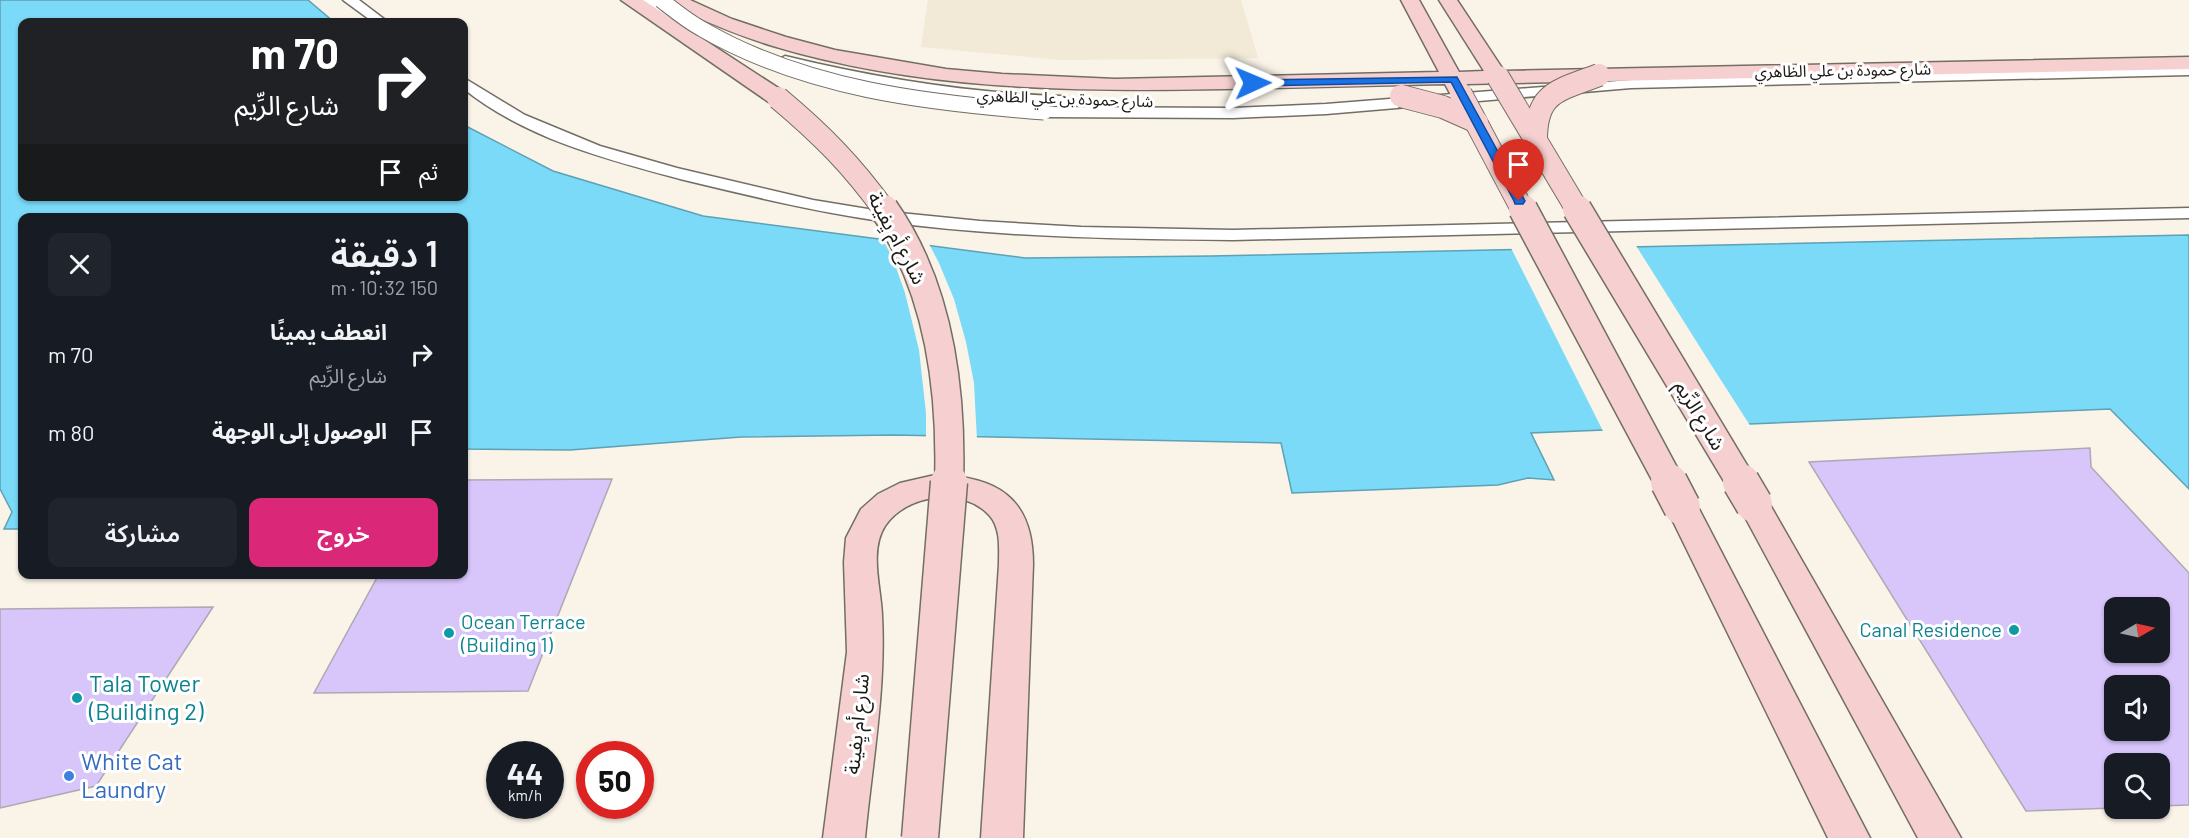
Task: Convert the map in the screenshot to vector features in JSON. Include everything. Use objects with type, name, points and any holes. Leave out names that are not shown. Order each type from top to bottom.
[{"type":"main road","name":"شارع أم يِفينة","points":[[630,0],[778,98],[836,146],[869,184],[883,205],[906,245],[924,289],[940,347],[945,380],[949,473],[920,838]]},
{"type":"main road","name":"شارع حمودة بن علي الظاهري","points":[[674,0],[732,25],[816,51],[907,70],[982,79],[1115,86],[1458,86],[1498,77],[2189,63]]},
{"type":"main road","points":[[1410,0],[1682,507],[1849,838]]},
{"type":"main road","name":"شارع الرِّيم","points":[[1448,0],[1498,77],[1754,504],[1940,838]]},
{"type":"main road","points":[[1536,143],[1536,117],[1545,101],[1562,90],[1599,75]]},
{"type":"main road","points":[[1401,96],[1443,107],[1477,123]]},
{"type":"main road","name":"شارع أم يِفينة","points":[[844,838],[865,654],[860,557],[862,538],[869,519],[885,506],[910,492],[936,485],[962,486],[983,492],[1002,509],[1013,527],[1016,564],[1002,838]]},
{"type":"street","points":[[350,0],[375,18]]},
{"type":"street","name":"شارع حمودة بن علي الظاهري","points":[[644,0],[720,38],[817,69],[926,90],[1043,106],[1401,96],[1458,86]]},
{"type":"street","points":[[661,0],[688,22],[729,44],[761,58],[810,74],[931,100],[1043,106],[1233,113],[1326,109],[1631,84],[2189,71]]},
{"type":"street","points":[[468,85],[497,106],[550,131],[615,156],[679,173],[831,208],[1017,229],[1112,234],[1233,235],[2189,213]]},
{"type":"shaded area","points":[[928,0],[1241,0],[1258,58],[1061,60],[921,47]]},
{"type":"water","points":[[0,0],[308,0],[329,18],[18,18],[18,201],[468,201],[468,127],[553,171],[703,216],[1025,258],[2189,235],[2189,489],[2110,409],[1531,433],[1554,480],[1528,478],[1498,485],[1292,493],[1281,443],[894,435],[741,437],[570,450],[468,449],[468,213],[18,213],[18,529],[4,529],[12,512],[0,489]]},
{"type":"pier","points":[[881,236],[928,242],[939,263],[954,299],[966,342],[974,383],[977,440],[926,439],[926,413],[919,350],[905,293],[893,259]]},
{"type":"pier","points":[[1635,244],[1751,427],[1604,433],[1510,246]]},
{"type":"building","name":"Canal Residence","points":[[2090,448],[2091,467],[2189,573],[2189,805],[2170,806],[2170,753],[2104,753],[2104,808],[2026,811],[1809,462]]},
{"type":"building","name":"Ocean Terrace (Building 1)","points":[[612,479],[528,691],[314,693],[376,579],[468,579],[468,480]]},
{"type":"building","name":"Tala Tower (Building 2)","points":[[213,607],[96,786],[0,808],[0,609]]},
{"type":"place","name":"Canal Residence","points":[[2014,630]]},
{"type":"place","name":"Ocean Terrace (Building 1)","points":[[449,633]]},
{"type":"place","name":"Tala Tower (Building 2)","points":[[77,698]]},
{"type":"place","name":"White Cat Laundry","points":[[69,776]]},
{"type":"route","points":[[1253,83],[1454,79],[1519,201]]}]
